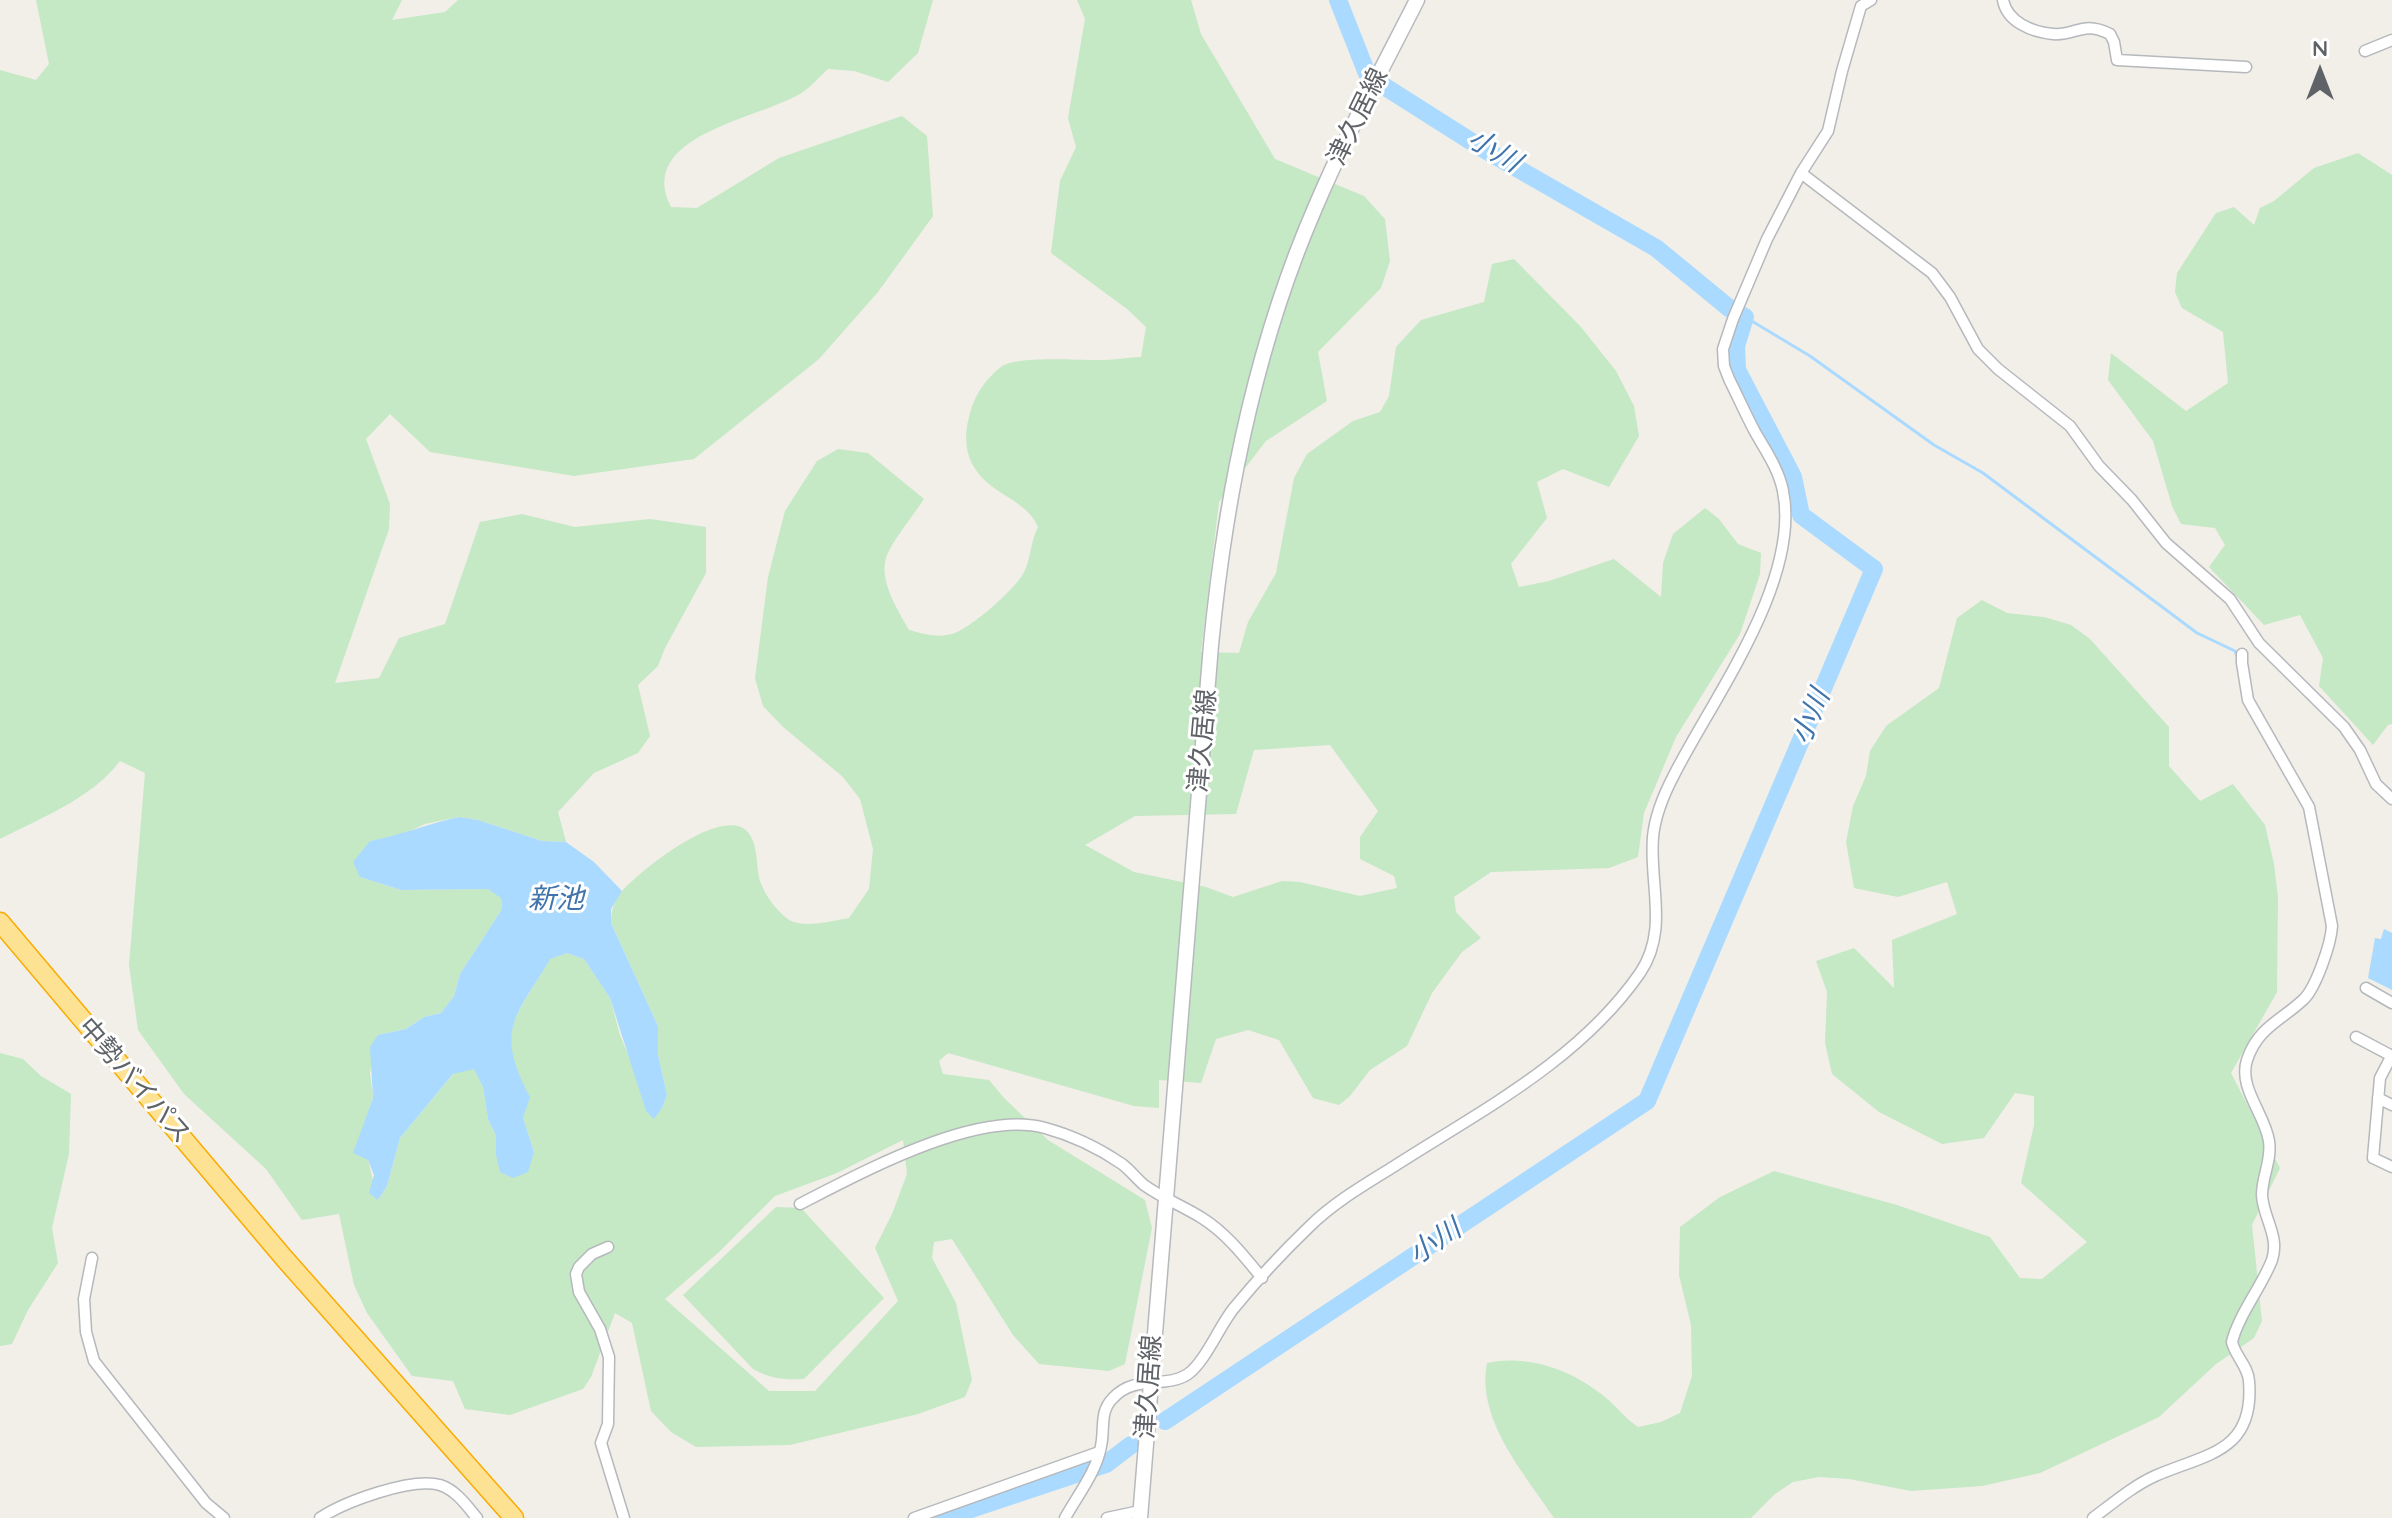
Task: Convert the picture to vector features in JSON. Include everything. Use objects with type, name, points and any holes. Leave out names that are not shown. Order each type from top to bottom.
[{"type":"highway","name":"中勢バイパス","points":[[0,922],[269,1238],[295,1261],[516,1518]]},
{"type":"main road","name":"津久居線","points":[[1140,1515],[1216,587],[1233,484],[1254,392],[1313,210],[1417,0]]},
{"type":"street","points":[[1065,1518],[1095,1463],[1102,1418],[1117,1393],[1149,1381],[1175,1380],[1191,1372],[1234,1307],[1312,1224],[1352,1193],[1566,1053],[1611,1006],[1646,962],[1657,932],[1653,838],[1659,809],[1674,774],[1742,654],[1779,564],[1784,494],[1778,473],[1724,366],[1723,349],[1767,239],[1801,173],[1828,131],[1861,6],[1871,0]]},
{"type":"street","points":[[2003,0],[2009,16],[2025,26],[2057,35],[2086,27],[2110,34],[2117,60],[2246,67]]},
{"type":"street","points":[[2365,51],[2392,40]]},
{"type":"street","points":[[1801,173],[1932,273],[1950,297],[1978,349],[1998,369],[2070,426],[2099,466],[2132,500],[2166,543],[2230,599],[2259,643],[2344,727],[2360,750],[2376,784],[2392,799]]},
{"type":"street","points":[[2093,1518],[2144,1482],[2221,1449],[2245,1422],[2249,1376],[2232,1342],[2264,1277],[2275,1244],[2262,1194],[2269,1160],[2269,1138],[2248,1088],[2245,1072],[2247,1060],[2264,1030],[2306,997],[2331,939],[2332,926],[2309,807],[2248,700],[2242,654]]},
{"type":"street","points":[[2366,988],[2392,1003]]},
{"type":"street","points":[[2356,1037],[2392,1056],[2380,1078],[2373,1158],[2392,1167]]},
{"type":"street","points":[[2378,1098],[2392,1105]]},
{"type":"street","points":[[800,1204],[875,1166],[961,1134],[1022,1124],[1045,1128],[1086,1144],[1123,1164],[1143,1184],[1202,1218],[1229,1239],[1262,1278]]},
{"type":"street","points":[[608,1247],[592,1254],[576,1274],[579,1292],[600,1329],[609,1357],[608,1424],[601,1443],[624,1518]]},
{"type":"street","points":[[92,1258],[84,1299],[86,1332],[94,1361],[206,1503],[224,1518]]},
{"type":"street","points":[[914,1518],[1095,1463]]},
{"type":"street","points":[[320,1518],[365,1498],[417,1484],[432,1484],[448,1489],[477,1518]]},
{"type":"street","points":[[1107,1518],[1140,1515]]},
{"type":"green space","points":[[36,0],[402,0],[392,20],[445,12],[458,0],[933,0],[918,53],[888,82],[854,71],[828,69],[800,94],[706,133],[685,147],[670,163],[664,183],[671,207],[697,208],[779,158],[902,116],[927,136],[933,216],[878,292],[819,359],[694,459],[574,476],[430,452],[390,414],[366,439],[390,504],[389,529],[335,683],[379,678],[399,638],[445,624],[480,522],[522,514],[575,527],[650,519],[706,527],[706,573],[658,666],[638,685],[650,736],[638,753],[594,773],[558,812],[566,842],[542,841],[459,817],[370,841],[360,877],[401,890],[488,889],[501,897],[502,909],[460,974],[454,996],[441,1013],[424,1017],[406,1029],[378,1035],[370,1073],[373,1097],[366,1119],[368,1160],[378,1200],[387,1186],[400,1138],[454,1073],[475,1068],[483,1087],[488,1119],[496,1136],[496,1155],[534,1152],[523,1118],[529,1097],[512,1054],[511,1038],[519,1011],[549,959],[567,953],[584,959],[610,998],[620,1035],[654,1118],[667,1095],[658,1055],[658,1026],[611,918],[615,901],[623,890],[677,847],[725,826],[745,829],[753,842],[760,881],[767,896],[784,916],[800,923],[849,918],[869,889],[873,849],[860,799],[843,777],[763,706],[755,678],[768,577],[785,511],[817,461],[838,449],[868,453],[924,499],[886,558],[885,577],[895,605],[909,630],[941,636],[960,631],[1018,581],[1026,569],[1038,527],[1026,510],[983,478],[970,458],[966,445],[967,424],[980,390],[995,372],[1009,363],[1141,357],[1146,327],[1127,309],[1051,253],[1060,181],[1076,147],[1068,118],[1085,19],[1077,0],[1191,0],[1201,34],[1275,159],[1364,196],[1385,219],[1390,261],[1381,288],[1318,352],[1327,401],[1266,441],[1219,502],[1201,652],[1239,653],[1248,622],[1276,573],[1294,478],[1307,454],[1353,421],[1380,412],[1389,396],[1396,347],[1421,320],[1484,302],[1492,264],[1514,259],[1581,327],[1616,371],[1634,406],[1639,436],[1609,487],[1563,469],[1537,482],[1547,518],[1511,564],[1519,587],[1549,581],[1614,559],[1661,597],[1663,563],[1673,534],[1705,508],[1719,519],[1738,544],[1761,553],[1760,574],[1740,634],[1676,737],[1644,813],[1638,857],[1609,868],[1491,872],[1454,897],[1456,912],[1481,938],[1462,952],[1432,993],[1407,1046],[1370,1070],[1339,1105],[1313,1098],[1279,1040],[1248,1030],[1216,1039],[1201,1083],[1159,1080],[1159,1108],[1134,1106],[948,1053],[939,1061],[943,1074],[989,1080],[1048,1140],[1145,1200],[1152,1228],[1125,1364],[1109,1371],[1039,1364],[1013,1335],[952,1239],[934,1242],[932,1258],[956,1303],[972,1380],[965,1397],[918,1414],[790,1445],[696,1447],[671,1432],[651,1411],[632,1323],[615,1313],[591,1377],[583,1389],[510,1415],[465,1409],[453,1381],[412,1376],[367,1313],[354,1285],[339,1214],[302,1220],[266,1169],[184,1094],[138,1030],[129,965],[145,773],[120,761],[80,797],[0,839],[0,70],[36,80],[49,64]],"holes":[[[1330,745],[1378,811],[1360,837],[1360,859],[1394,876],[1397,888],[1360,896],[1300,882],[1282,881],[1233,897],[1206,887],[1134,872],[1085,845],[1135,816],[1236,814],[1254,750]],[[903,1140],[907,1174],[875,1248],[898,1301],[815,1391],[769,1391],[665,1299],[719,1252],[775,1196],[837,1173]]]},
{"type":"green space","points":[[2358,153],[2392,175],[2392,724],[2373,745],[2319,686],[2323,658],[2300,615],[2264,625],[2209,567],[2225,545],[2215,528],[2181,524],[2172,506],[2153,441],[2108,380],[2111,353],[2186,411],[2228,383],[2223,332],[2182,308],[2175,292],[2177,273],[2216,213],[2234,207],[2254,225],[2260,208],[2274,201],[2314,168]]},
{"type":"green space","points":[[1982,600],[2007,613],[2044,617],[2071,625],[2090,639],[2169,727],[2169,766],[2200,801],[2233,784],[2265,825],[2278,897],[2277,992],[2231,1073],[2280,1168],[2252,1225],[2262,1321],[2254,1338],[2216,1364],[2159,1417],[2040,1473],[1982,1486],[1911,1491],[1849,1479],[1819,1477],[1793,1482],[1775,1494],[1751,1518],[1554,1518],[1517,1465],[1496,1425],[1489,1405],[1487,1363],[1518,1361],[1564,1372],[1592,1387],[1638,1427],[1661,1422],[1680,1413],[1692,1376],[1691,1325],[1679,1275],[1680,1227],[1720,1197],[1774,1171],[1897,1205],[1990,1237],[2020,1278],[2042,1279],[2087,1242],[2021,1183],[2034,1125],[2034,1096],[2015,1093],[1984,1138],[1942,1144],[1879,1112],[1832,1074],[1825,1043],[1827,992],[1816,961],[1854,948],[1894,988],[1892,940],[1957,914],[1947,882],[1898,897],[1854,888],[1846,842],[1853,806],[1866,776],[1870,751],[1886,726],[1939,688],[1957,618]]},
{"type":"green space","points":[[0,1053],[23,1059],[41,1076],[71,1094],[69,1154],[52,1228],[58,1263],[28,1310],[12,1344],[0,1346]]},
{"type":"green space","points":[[776,1207],[801,1208],[884,1298],[804,1379],[778,1378],[753,1369],[683,1295]]},
{"type":"water","name":"新池","points":[[459,817],[542,841],[566,842],[594,862],[622,891],[611,909],[611,923],[658,1026],[658,1055],[667,1095],[654,1119],[646,1111],[610,998],[584,959],[567,953],[550,959],[519,1010],[512,1039],[513,1055],[530,1097],[523,1118],[534,1152],[528,1172],[513,1178],[500,1172],[496,1136],[488,1119],[483,1087],[474,1069],[453,1074],[400,1138],[387,1186],[378,1200],[369,1193],[374,1175],[368,1160],[353,1153],[373,1098],[370,1047],[378,1035],[406,1029],[424,1017],[441,1013],[454,996],[460,974],[502,909],[501,898],[488,889],[401,890],[360,877],[353,862],[370,841]]},
{"type":"water","points":[[2384,929],[2392,933],[2392,990],[2368,978],[2375,938],[2381,939]]},
{"type":"waterway","name":"小川","points":[[1165,1421],[1647,1101],[1874,569],[1801,515],[1793,477],[1737,370],[1736,346],[1745,317],[1729,308],[1656,248],[1480,147],[1368,76],[1338,0]]},
{"type":"waterway","points":[[1745,317],[1810,356],[1934,445],[1983,473],[2197,633],[2235,651],[2238,659]]},
{"type":"waterway","name":"小川","points":[[944,1518],[1106,1464],[1131,1445]]}]
